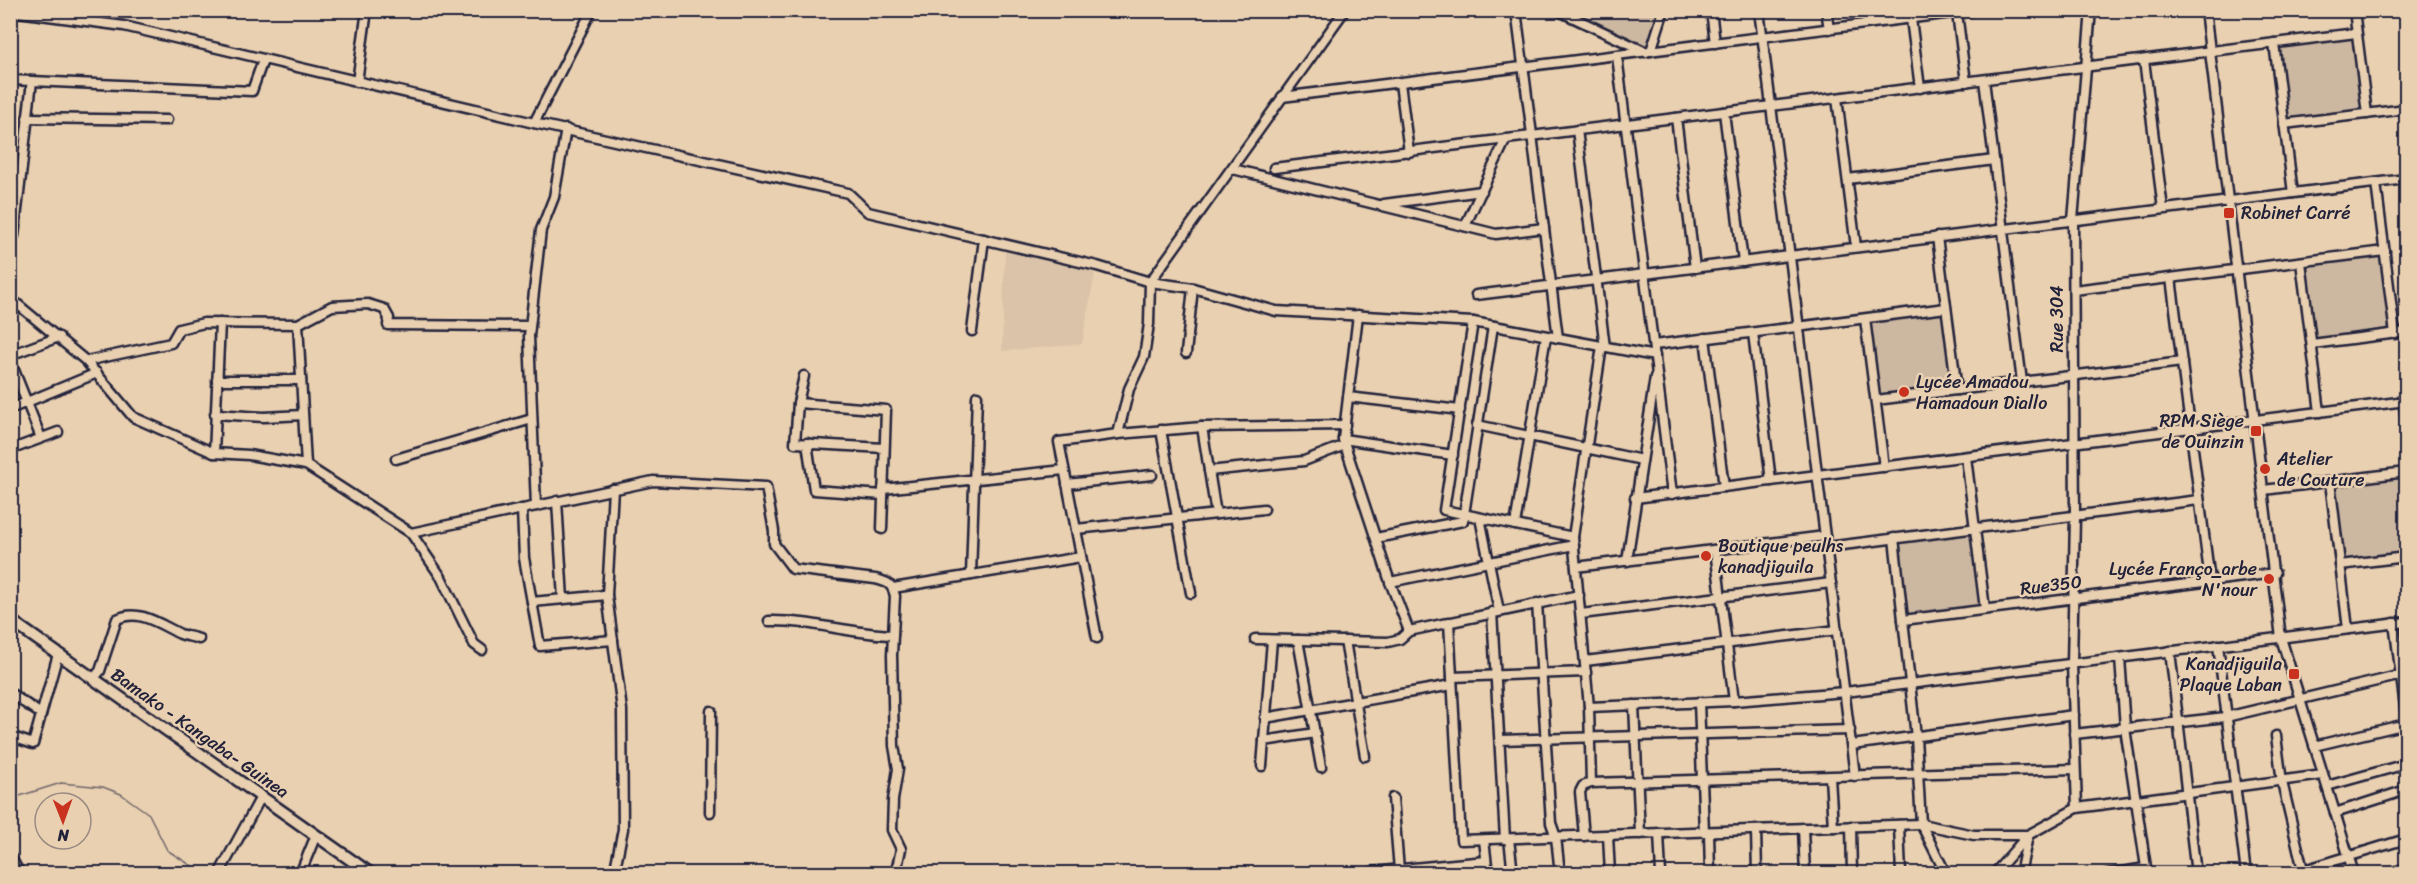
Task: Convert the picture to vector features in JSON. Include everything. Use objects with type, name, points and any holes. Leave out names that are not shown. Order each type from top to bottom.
[{"type":"main road","name":"Bamako - Kangaba- Guinea","points":[[10,620],[370,873]]},
{"type":"street","points":[[357,82],[367,10]]},
{"type":"street","points":[[534,123],[592,10]]},
{"type":"street","points":[[1118,434],[1129,389],[1144,357],[1149,324],[1150,282],[1345,10]]},
{"type":"street","points":[[1516,10],[1558,338]]},
{"type":"street","points":[[1557,10],[1649,52]]},
{"type":"street","points":[[1649,52],[1664,10]]},
{"type":"street","points":[[1711,10],[1715,43]]},
{"type":"street","points":[[1759,10],[1856,776]]},
{"type":"street","points":[[1826,10],[1829,29]]},
{"type":"street","name":"Rue 304","points":[[2077,808],[2072,664],[2075,516],[2073,220],[2091,10]]},
{"type":"street","points":[[2205,10],[2275,573],[2281,638],[2354,873]]},
{"type":"street","points":[[2354,10],[2367,114]]},
{"type":"street","points":[[10,11],[124,26],[534,123],[848,193],[868,212],[1097,266],[1150,282],[1193,288],[1276,311],[1473,322],[1655,356]]},
{"type":"street","points":[[1282,97],[1976,11]]},
{"type":"street","points":[[1957,13],[1966,82]]},
{"type":"street","points":[[1911,19],[1920,88]]},
{"type":"street","points":[[1274,168],[2356,33]]},
{"type":"street","points":[[2274,43],[2293,193]]},
{"type":"street","points":[[1617,56],[1672,494]]},
{"type":"street","points":[[10,80],[252,91],[263,60]]},
{"type":"street","points":[[2144,60],[2163,209]]},
{"type":"street","points":[[1984,80],[2022,382]]},
{"type":"street","points":[[14,236],[32,81]]},
{"type":"street","points":[[1400,83],[1409,152]]},
{"type":"street","points":[[1838,98],[1856,248]]},
{"type":"street","points":[[2284,124],[2406,109]]},
{"type":"street","points":[[1725,112],[1743,262]]},
{"type":"street","points":[[27,118],[167,120]]},
{"type":"street","points":[[1676,118],[1695,268]]},
{"type":"street","points":[[536,506],[530,326],[541,230],[554,197],[566,129]]},
{"type":"street","points":[[1577,130],[1604,347],[1574,541],[1589,706],[1591,783]]},
{"type":"street","points":[[1465,226],[1506,139]]},
{"type":"street","points":[[1848,179],[1994,160]]},
{"type":"street","points":[[1233,169],[1496,234],[1544,228]]},
{"type":"street","points":[[1476,295],[2406,179]]},
{"type":"street","points":[[2376,183],[2396,334]]},
{"type":"street","points":[[1380,205],[1482,191]]},
{"type":"street","points":[[1937,237],[1957,390]]},
{"type":"street","points":[[972,331],[984,239]]},
{"type":"street","points":[[2074,290],[2385,251]]},
{"type":"street","points":[[2301,262],[2320,412]]},
{"type":"street","points":[[2171,278],[2210,581]]},
{"type":"street","points":[[1186,353],[1193,288]]},
{"type":"street","points":[[10,298],[86,361],[134,417],[214,453],[249,455],[306,465],[411,533],[441,577],[474,644],[482,650]]},
{"type":"street","points":[[86,361],[171,343],[179,329],[204,323],[298,324],[332,306],[368,304],[384,309],[389,318],[388,325],[530,326]]},
{"type":"street","points":[[1654,345],[1946,308]]},
{"type":"street","points":[[1358,315],[1344,442],[1390,582],[1409,631]]},
{"type":"street","points":[[1865,319],[1884,467]]},
{"type":"street","points":[[1473,322],[1444,510],[1515,525],[1574,541]]},
{"type":"street","points":[[214,453],[220,323]]},
{"type":"street","points":[[298,324],[306,465]]},
{"type":"street","points":[[1376,538],[1462,521],[1493,326]]},
{"type":"street","points":[[2312,344],[2406,332]]},
{"type":"street","points":[[1753,333],[1771,481]]},
{"type":"street","points":[[1515,525],[1546,336]]},
{"type":"street","points":[[41,438],[10,357],[59,338]]},
{"type":"street","points":[[1705,339],[1724,487]]},
{"type":"street","points":[[1875,400],[2182,362]]},
{"type":"street","points":[[1627,561],[1656,366]]},
{"type":"street","points":[[10,409],[97,373]]},
{"type":"street","points":[[804,376],[798,403],[795,443],[885,448]]},
{"type":"street","points":[[217,380],[301,380]]},
{"type":"street","points":[[970,575],[977,396]]},
{"type":"street","points":[[1348,397],[1460,410]]},
{"type":"street","points":[[1635,498],[2405,401],[2406,424]]},
{"type":"street","points":[[798,403],[886,410],[882,529]]},
{"type":"street","points":[[215,414],[264,417],[303,415]]},
{"type":"street","points":[[396,459],[532,419]]},
{"type":"street","points":[[1097,638],[1059,442],[1118,434],[1202,427],[1345,425]]},
{"type":"street","points":[[1478,425],[1642,460]]},
{"type":"street","points":[[1202,427],[1216,514]]},
{"type":"street","points":[[1161,430],[1191,593]]},
{"type":"street","points":[[10,450],[58,432]]},
{"type":"street","points":[[1209,471],[1304,461],[1344,442],[1453,455]]},
{"type":"street","points":[[807,443],[814,490],[883,492],[1064,470]]},
{"type":"street","points":[[1966,457],[1986,609]]},
{"type":"street","points":[[2264,490],[2406,472]]},
{"type":"street","points":[[1067,484],[1152,475]]},
{"type":"street","points":[[411,533],[653,481],[766,487],[774,531],[774,544],[793,569],[875,579],[888,582],[893,588],[895,596],[894,746],[898,769],[892,830],[901,849],[897,867]]},
{"type":"street","points":[[2330,482],[2348,629]]},
{"type":"street","points":[[613,489],[607,595],[622,710],[623,812],[623,829],[614,873]]},
{"type":"street","points":[[1827,547],[2199,500]]},
{"type":"street","points":[[557,501],[563,599]]},
{"type":"street","points":[[522,509],[524,558],[540,646],[613,640]]},
{"type":"street","points":[[1076,529],[1264,509]]},
{"type":"street","points":[[1480,518],[1495,612],[1496,675],[1507,839],[1514,873]]},
{"type":"street","points":[[1576,567],[1825,536]]},
{"type":"street","points":[[1894,538],[1916,736],[1921,824],[1946,873]]},
{"type":"street","points":[[1390,582],[1574,541]]},
{"type":"street","points":[[1715,550],[1734,701]]},
{"type":"street","points":[[893,588],[1081,557]]},
{"type":"street","points":[[2340,565],[2406,557]]},
{"type":"street","name":"Rue350","points":[[1903,620],[2275,573]]},
{"type":"street","points":[[1581,614],[1831,583]]},
{"type":"street","points":[[532,602],[607,595]]},
{"type":"street","points":[[1256,639],[1388,642],[1400,639],[1409,631],[1579,595]]},
{"type":"street","points":[[1537,603],[1551,823],[1556,837],[1560,873]]},
{"type":"street","points":[[93,679],[100,671],[117,619],[126,615],[144,617],[179,634],[199,639]]},
{"type":"street","points":[[769,621],[783,620],[854,632],[893,635]]},
{"type":"street","points":[[1449,622],[1461,840],[1921,824],[1974,835],[2028,835]]},
{"type":"street","points":[[1589,706],[1734,701],[1845,692],[2406,622]]},
{"type":"street","points":[[2394,623],[2404,675],[2406,715]]},
{"type":"street","points":[[1585,661],[1837,630]]},
{"type":"street","points":[[1262,766],[1272,640]]},
{"type":"street","points":[[1298,640],[1321,767]]},
{"type":"street","points":[[1345,641],[1365,756]]},
{"type":"street","points":[[2218,645],[2246,873]]},
{"type":"street","points":[[2170,651],[2196,873]]},
{"type":"street","points":[[10,736],[33,744],[58,654]]},
{"type":"street","points":[[2108,873],[2147,871],[2125,728],[2120,658]]},
{"type":"street","points":[[1265,718],[1452,681],[1496,675],[1586,672]]},
{"type":"street","points":[[2074,734],[2226,717],[2404,675]]},
{"type":"street","points":[[10,693],[42,714]]},
{"type":"street","points":[[1698,702],[1710,873]]},
{"type":"street","points":[[1634,705],[1640,834]]},
{"type":"street","points":[[710,812],[711,711]]},
{"type":"street","points":[[1852,745],[2074,715]]},
{"type":"street","points":[[2314,746],[2406,724]]},
{"type":"street","points":[[1500,740],[1850,730]]},
{"type":"street","points":[[1264,741],[1315,733]]},
{"type":"street","points":[[2276,736],[2282,782],[2304,872]]},
{"type":"street","points":[[2327,786],[2406,764]]},
{"type":"street","points":[[1584,836],[1580,792],[1584,786],[1591,783],[2076,769]]},
{"type":"street","points":[[1994,873],[2028,835],[2077,808],[2234,789],[2323,775]]},
{"type":"street","points":[[1830,777],[1833,827]]},
{"type":"street","points":[[2335,813],[2406,790]]},
{"type":"street","points":[[219,873],[261,797]]},
{"type":"street","points":[[1393,798],[1399,870]]},
{"type":"street","points":[[1899,825],[1901,873]]},
{"type":"street","points":[[1851,826],[1852,873]]},
{"type":"street","points":[[1803,828],[1805,873]]},
{"type":"street","points":[[1756,830],[1757,873]]},
{"type":"street","points":[[1659,833],[1661,873]]},
{"type":"street","points":[[300,873],[316,835]]},
{"type":"street","points":[[1608,835],[1610,873]]},
{"type":"street","points":[[2020,873],[2028,835]]},
{"type":"street","points":[[2291,873],[2304,872],[2406,839]]},
{"type":"street","points":[[1484,840],[1488,873]]},
{"type":"street","points":[[10,856],[20,873]]},
{"type":"street","points":[[1371,872],[1486,861]]},
{"type":"street","points":[[2389,873],[2406,868]]},
{"type":"shaded area","points":[[1565,11],[1659,11],[1647,48]]},
{"type":"shaded area","points":[[2353,35],[2362,112],[2287,121],[2278,44]]},
{"type":"shaded area","points":[[1005,248],[1096,267],[1082,344],[1002,351]]},
{"type":"shaded area","points":[[2380,255],[2390,331],[2315,340],[2306,263]]},
{"type":"shaded area","points":[[1943,312],[1952,389],[1877,397],[1868,321]]},
{"type":"shaded area","points":[[2406,476],[2406,553],[2344,561],[2335,484]]},
{"type":"shaded area","points":[[1971,530],[1981,607],[1906,616],[1896,540]]},
{"type":"waterway","points":[[10,799],[61,783],[103,787],[121,794],[149,814],[167,850],[195,868],[193,874]]},
{"type":"place","name":"Robinet Carré","points":[[2229,213]]},
{"type":"place","name":"Lycée Amadou Hamadoun Diallo","points":[[1904,392]]},
{"type":"place","name":"RPM Siège de Ouinzin","points":[[2256,431]]},
{"type":"place","name":"Atelier de Couture","points":[[2265,469]]},
{"type":"place","name":"Boutique peulhs kanadjiguila","points":[[1706,556]]},
{"type":"place","name":"Lycée Franço_arbe N'nour","points":[[2269,579]]},
{"type":"place","name":"Kanadjiguila Plaque Laban","points":[[2294,674]]}]
